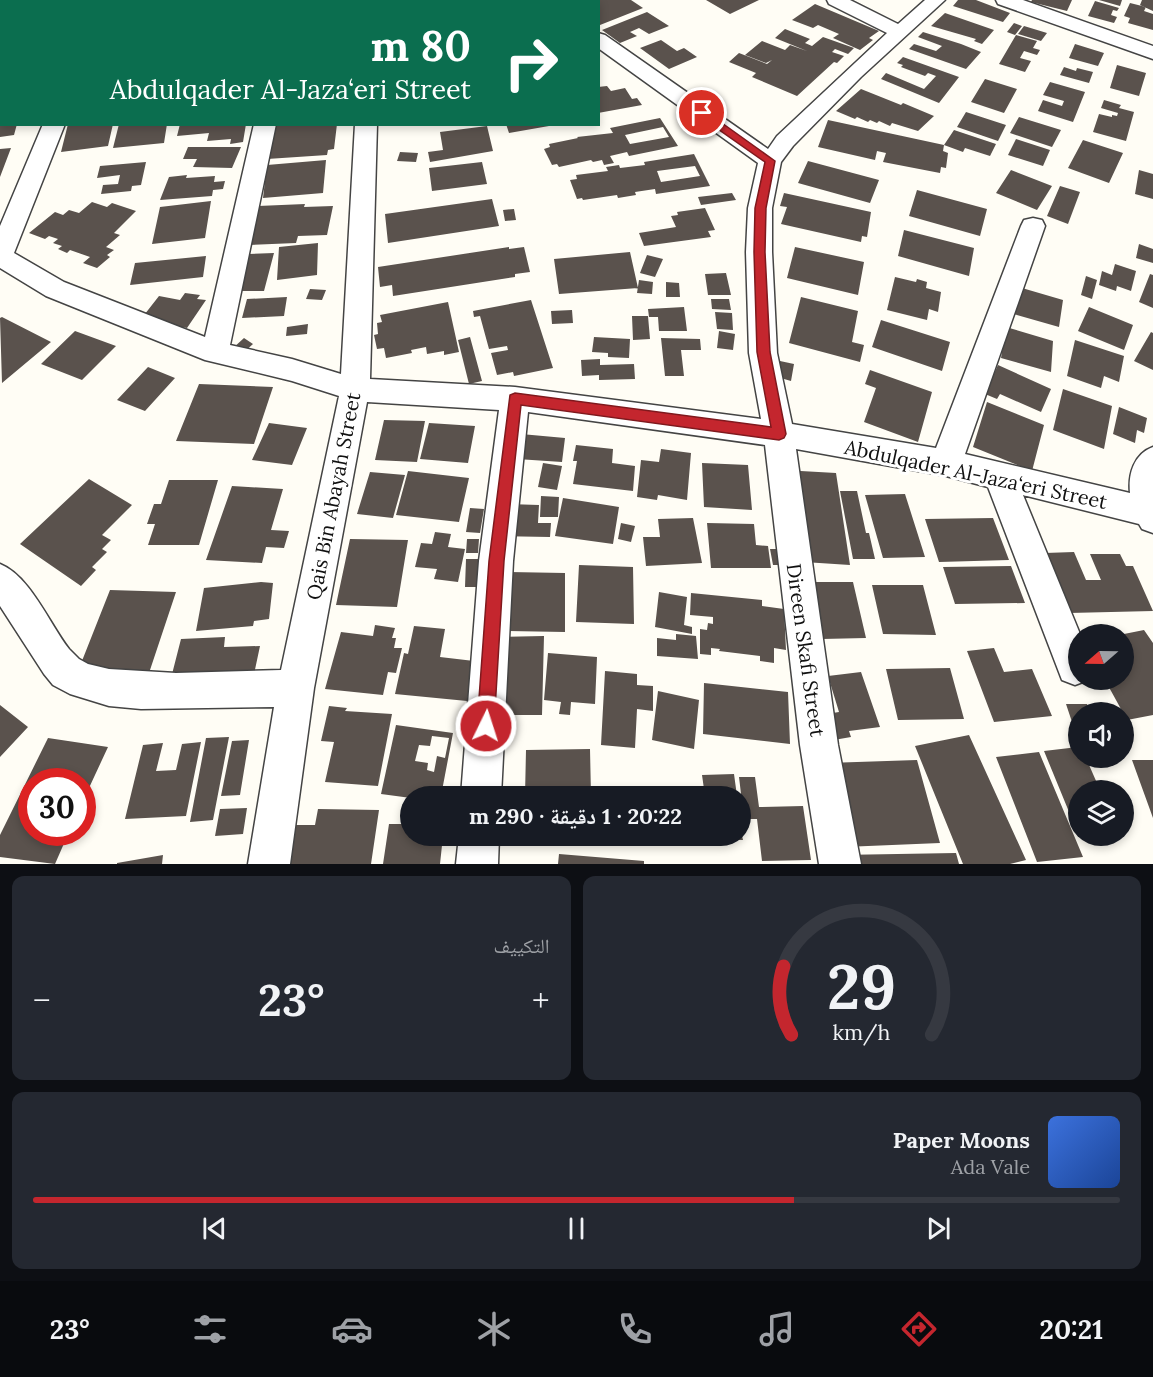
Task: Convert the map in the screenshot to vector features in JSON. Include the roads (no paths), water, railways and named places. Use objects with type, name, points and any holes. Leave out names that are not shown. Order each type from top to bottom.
[{"type":"street","points":[[836,0],[900,32]]},
{"type":"street","points":[[600,40],[770,161],[802,123],[936,0]]},
{"type":"street","points":[[1005,0],[1153,53]]},
{"type":"street","points":[[0,256],[53,126]]},
{"type":"street","points":[[215,352],[265,126]]},
{"type":"street","name":"Qais Bin Abayah Street","points":[[269,864],[296,688],[355,390],[366,174],[366,126]]},
{"type":"street","name":"Direen Skafi Street","points":[[770,161],[760,208],[759,252],[764,352],[779,434],[803,633],[840,864]]},
{"type":"street","points":[[946,463],[1033,226]]},
{"type":"street","name":"Abdulqader Al-Jaza‘eri Street","points":[[0,256],[55,288],[215,352],[292,370],[355,390],[515,399],[779,434],[946,463],[1152,515]]},
{"type":"street","points":[[482,786],[496,561],[515,399]]},
{"type":"street","points":[[1152,515],[1144,480],[1153,460]]},
{"type":"street","points":[[1000,477],[1068,649]]},
{"type":"street","points":[[0,580],[16,599],[49,652],[68,675],[100,687],[173,691],[296,688]]},
{"type":"street","points":[[477,864],[478,846]]}]
